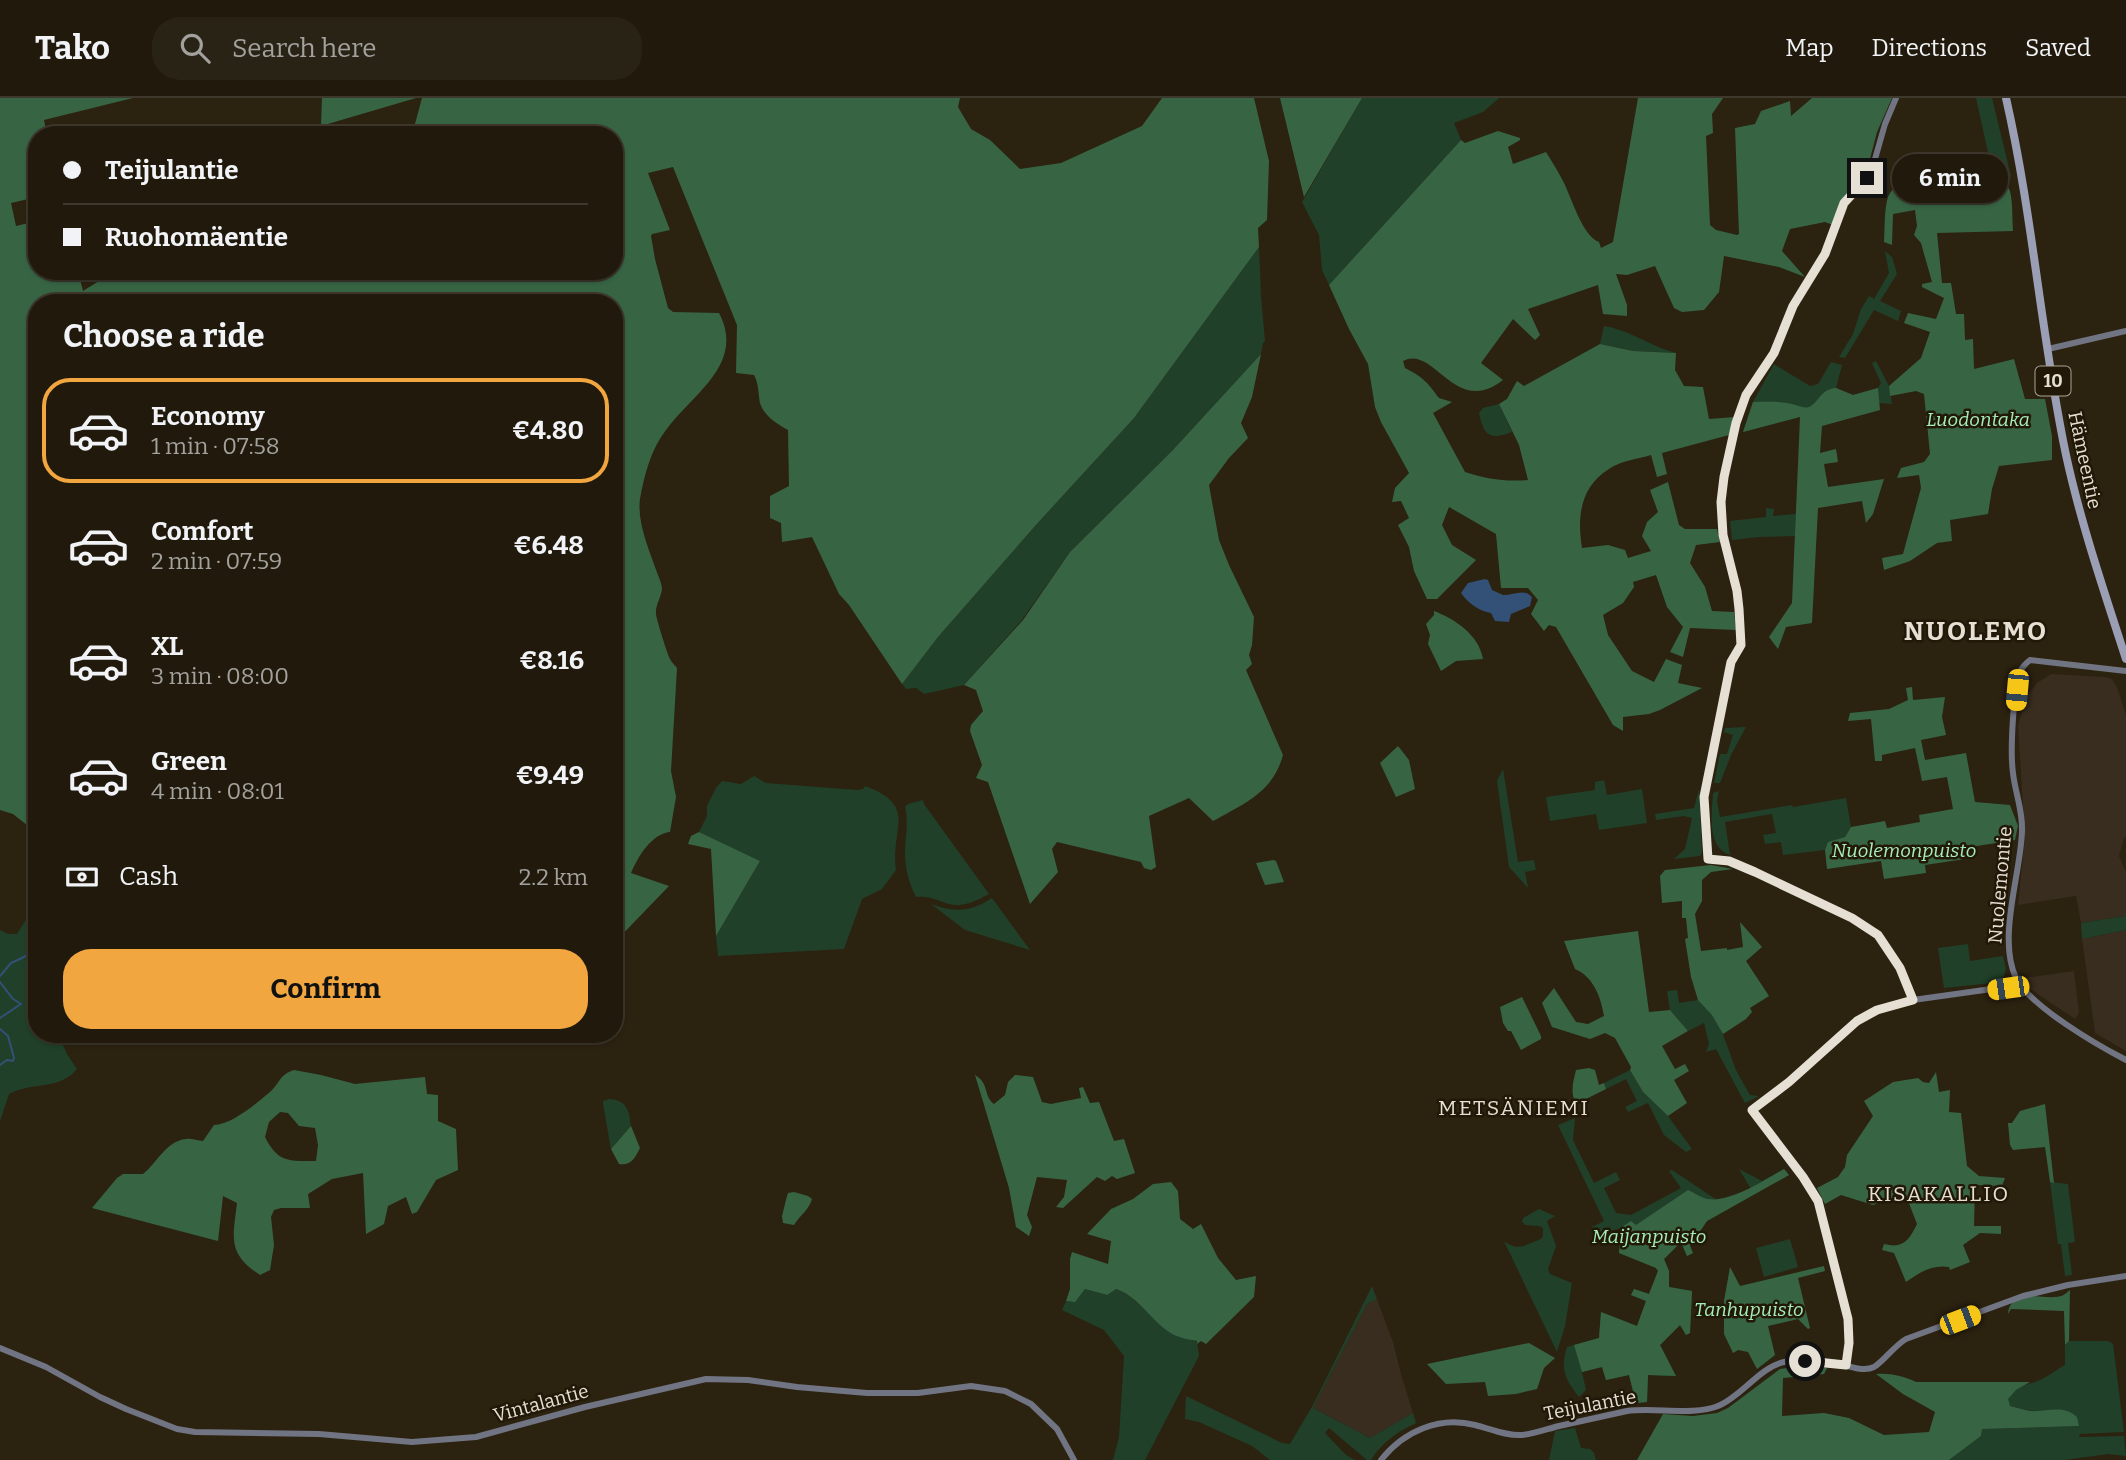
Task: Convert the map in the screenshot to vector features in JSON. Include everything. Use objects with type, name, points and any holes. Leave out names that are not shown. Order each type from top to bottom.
[{"type":"highway","name":"Hämeentie","points":[[2006,98],[2024,186],[2066,454],[2094,563],[2126,659]]},
{"type":"street","points":[[1896,98],[1873,166],[1867,178],[1844,203],[1818,266],[1793,306],[1774,353],[1746,395],[1731,438],[1720,513],[1737,591],[1741,645],[1731,662],[1705,788],[1704,812],[1708,859],[1729,861],[1755,872],[1852,918],[1878,935],[1900,968],[1913,1000]]},
{"type":"street","points":[[2048,349],[2126,331]]},
{"type":"street","name":"Nuolemontie","points":[[2020,985],[2012,964],[2010,938],[2022,834],[2021,814],[2012,771],[2019,674],[2030,660],[2126,671]]},
{"type":"street","points":[[1846,1365],[1848,1319],[1818,1201],[1752,1110],[1789,1082],[1857,1021],[1877,1010],[1913,1000],[2020,985],[2070,1027],[2097,1045],[2126,1059]]},
{"type":"street","name":"Teijulantie","points":[[1381,1460],[1409,1435],[1437,1423],[1458,1422],[1524,1435],[1639,1409],[1707,1409],[1733,1398],[1780,1363],[1819,1361],[1858,1368],[1875,1367],[1906,1339],[2024,1296],[2068,1285],[2126,1276]]},
{"type":"street","name":"Vintalantie","points":[[0,1348],[46,1367],[100,1397],[177,1429],[195,1432],[319,1434],[412,1442],[476,1437],[585,1407],[706,1379],[748,1380],[867,1393],[918,1393],[981,1386],[1005,1391],[1040,1412],[1057,1429],[1074,1460]]},
{"type":"shaded area","points":[[2051,674],[2112,679],[2126,715],[2126,837],[2119,856],[2126,872],[2126,916],[2081,923],[2076,896],[2018,905],[2025,837],[2018,726],[2027,696],[2037,683]]},
{"type":"shaded area","points":[[2126,930],[2126,1051],[2095,1033],[2082,939]]},
{"type":"shaded area","points":[[2074,971],[2079,1013],[2075,1019],[2030,989],[2024,978]]},
{"type":"shaded area","points":[[1377,1299],[1393,1342],[1413,1413],[1370,1438],[1313,1408],[1367,1304]]},
{"type":"green space","points":[[0,98],[133,98],[44,120],[45,126],[28,126],[28,199],[11,203],[16,226],[28,223],[28,280],[80,280],[83,291],[101,280],[623,280],[623,126],[414,126],[422,98],[960,98],[958,107],[971,129],[990,140],[1020,169],[1061,163],[1142,126],[1162,98],[1254,98],[1269,161],[1267,220],[1258,228],[1259,247],[1134,418],[938,637],[902,684],[839,594],[812,537],[782,542],[781,523],[770,518],[770,496],[789,486],[788,430],[771,419],[762,408],[754,375],[736,373],[737,325],[673,167],[648,173],[670,230],[651,236],[668,308],[673,312],[719,313],[726,331],[726,348],[712,377],[661,437],[649,463],[640,499],[644,534],[662,588],[657,617],[669,656],[677,668],[671,771],[676,797],[670,832],[651,842],[631,873],[669,886],[623,934],[623,294],[28,294],[28,826],[13,814],[0,810]]},
{"type":"green space","points":[[322,98],[416,98],[321,126]]},
{"type":"green space","points":[[1280,98],[1362,98],[1304,197]]},
{"type":"green space","points":[[1362,98],[1499,98],[1483,112],[1454,123],[1461,140],[1329,285],[1322,270],[1319,235],[1302,202]]},
{"type":"green space","points":[[1638,98],[1723,98],[1712,114],[1713,133],[1706,136],[1710,225],[1716,230],[1737,235],[1735,128],[1755,124],[1761,111],[1790,101],[1791,116],[1812,98],[1892,98],[1877,132],[1867,170],[1843,201],[1833,225],[1825,222],[1790,229],[1782,251],[1805,277],[1779,267],[1724,256],[1719,292],[1704,310],[1682,312],[1674,308],[1655,266],[1627,275],[1616,274],[1627,305],[1627,316],[1603,314],[1598,285],[1528,309],[1540,335],[1535,340],[1513,319],[1481,363],[1503,380],[1486,389],[1471,391],[1458,386],[1425,362],[1414,358],[1403,361],[1405,368],[1424,380],[1439,398],[1452,402],[1433,413],[1465,472],[1489,478],[1528,480],[1519,445],[1499,404],[1507,399],[1517,381],[1524,386],[1600,344],[1633,351],[1676,353],[1675,370],[1684,386],[1703,387],[1709,419],[1735,417],[1729,435],[1662,453],[1667,474],[1657,477],[1651,455],[1613,466],[1599,476],[1586,494],[1580,525],[1582,548],[1608,545],[1625,550],[1628,558],[1651,551],[1642,536],[1647,522],[1658,512],[1650,490],[1668,482],[1679,525],[1685,529],[1717,529],[1720,542],[1696,545],[1690,563],[1705,587],[1712,611],[1734,612],[1736,630],[1690,628],[1683,657],[1670,652],[1683,627],[1667,607],[1656,575],[1633,582],[1634,587],[1623,603],[1603,615],[1608,635],[1632,671],[1654,682],[1666,659],[1682,665],[1678,683],[1702,688],[1660,710],[1623,717],[1623,731],[1613,725],[1556,627],[1549,625],[1544,631],[1531,614],[1538,600],[1528,588],[1501,588],[1496,534],[1449,507],[1442,525],[1452,545],[1476,560],[1437,599],[1427,599],[1414,571],[1409,547],[1398,525],[1409,518],[1401,501],[1392,502],[1395,488],[1409,473],[1381,422],[1375,407],[1368,364],[1329,285],[1461,140],[1465,143],[1498,131],[1520,138],[1508,147],[1513,164],[1546,152],[1587,232],[1599,242],[1601,248],[1613,242]]},
{"type":"green space","points":[[1976,98],[1992,98],[2010,179],[1991,166]]},
{"type":"green space","name":"Luodontaka","points":[[1952,164],[2001,179],[2010,191],[2013,231],[1937,233],[1942,283],[1951,283],[1956,314],[1964,314],[1965,340],[1973,339],[1974,369],[2014,359],[2025,399],[2045,399],[2052,436],[2052,460],[1999,466],[1988,514],[1950,520],[1952,541],[1937,543],[1910,561],[1884,570],[1882,558],[1903,554],[1921,488],[1919,475],[1897,478],[1901,468],[1924,462],[1930,454],[1924,394],[1916,391],[1890,396],[1889,386],[1921,358],[1930,332],[1904,323],[1908,313],[1936,319],[1944,298],[1922,287],[1922,284],[1932,282],[1921,243],[1914,235],[1917,226],[1915,210],[1893,214],[1892,245],[1884,242],[1885,213],[1892,190],[1907,179],[1936,167]]},
{"type":"green space","points":[[1259,247],[1265,341],[1261,354],[1172,451],[1070,552],[1021,621],[964,685],[924,694],[916,688],[906,689],[902,684],[938,637],[1134,418]]},
{"type":"green space","points":[[1885,251],[1892,257],[1897,274],[1880,301],[1901,311],[1898,321],[1874,310],[1845,358],[1839,357],[1853,334],[1861,309],[1869,296],[1874,299],[1889,273]]},
{"type":"green space","points":[[1604,326],[1676,353],[1633,351],[1600,344]]},
{"type":"green space","points":[[1261,354],[1252,397],[1241,423],[1248,438],[1209,485],[1219,540],[1254,617],[1249,655],[1252,664],[1246,670],[1283,755],[1278,768],[1256,795],[1213,821],[1189,798],[1149,816],[1156,867],[1151,870],[1144,868],[1141,862],[1057,842],[1052,849],[1058,872],[1030,904],[988,782],[976,778],[982,765],[970,731],[971,725],[983,711],[976,690],[964,685],[1023,620],[1070,552],[1172,451]]},
{"type":"green space","points":[[1876,361],[1889,386],[1892,404],[1879,403],[1878,395],[1743,432],[1753,402],[1774,364],[1810,386],[1818,384],[1831,362],[1842,365],[1836,388],[1853,395],[1878,388],[1881,383],[1872,363]]},
{"type":"green space","points":[[1836,388],[1853,395],[1878,388],[1880,410],[1822,426],[1820,453],[1836,449],[1838,462],[1824,464],[1828,487],[1884,479],[1873,514],[1866,523],[1862,501],[1818,508],[1812,623],[1786,627],[1778,649],[1769,637],[1792,603],[1800,417],[1743,432],[1753,402],[1782,402],[1807,407],[1813,405],[1823,393]]},
{"type":"green space","points":[[1499,404],[1512,432],[1493,436],[1486,432],[1479,413],[1483,408]]},
{"type":"green space","points":[[1766,508],[1774,509],[1773,516],[1796,514],[1795,536],[1732,540],[1730,521],[1766,517]]},
{"type":"green space","points":[[1434,611],[1465,629],[1477,642],[1483,659],[1456,661],[1441,671],[1428,644],[1430,635],[1426,624]]},
{"type":"green space","name":"Nuolemonpuisto","points":[[1912,687],[1913,700],[1945,697],[1942,717],[1946,735],[1921,740],[1925,760],[1966,753],[1975,802],[2010,805],[2018,826],[2015,840],[1964,848],[1965,859],[1925,865],[1926,873],[1884,879],[1881,861],[1827,869],[1825,850],[1828,842],[1845,837],[1851,827],[1885,821],[1887,828],[1920,822],[1919,815],[1953,809],[1947,777],[1922,781],[1915,748],[1882,755],[1882,761],[1875,761],[1871,719],[1848,721],[1850,713],[1889,709],[1908,700],[1906,688]]},
{"type":"green space","points":[[1746,727],[1720,783],[1714,783],[1720,754],[1727,754],[1733,735],[1724,732],[1725,728]]},
{"type":"green space","points":[[1398,746],[1409,760],[1415,789],[1396,797],[1380,763]]},
{"type":"green space","points":[[1503,769],[1518,862],[1534,860],[1536,870],[1525,872],[1528,888],[1509,867],[1497,781]]},
{"type":"green space","points":[[754,776],[766,783],[857,790],[865,786],[882,794],[897,810],[896,870],[882,889],[862,899],[844,949],[718,956],[716,936],[760,861],[699,832],[707,816],[707,806],[722,781],[741,784]]},
{"type":"green space","points":[[1604,780],[1607,795],[1642,789],[1647,823],[1599,830],[1596,814],[1550,821],[1546,797],[1595,790],[1595,782]]},
{"type":"green space","points":[[1699,789],[1702,852],[1700,856],[1674,859],[1685,849],[1692,818],[1684,816],[1656,820],[1655,814],[1694,808]]},
{"type":"green space","points":[[1719,791],[1717,801],[1720,817],[1846,798],[1851,827],[1845,837],[1828,842],[1825,850],[1783,855],[1781,842],[1765,844],[1763,835],[1776,833],[1772,814],[1725,822],[1730,855],[1722,851],[1717,844],[1712,828],[1713,793]]},
{"type":"green space","points":[[923,800],[989,894],[960,905],[928,897],[916,897],[906,865],[905,807]]},
{"type":"green space","points":[[699,832],[760,861],[716,936],[711,849],[688,844],[691,836]]},
{"type":"green space","points":[[1276,861],[1284,882],[1265,885],[1256,863]]},
{"type":"green space","points":[[1711,865],[1733,869],[1711,872],[1702,880],[1702,901],[1695,914],[1701,951],[1743,947],[1740,922],[1762,947],[1746,961],[1769,996],[1750,1008],[1752,1012],[1746,1019],[1723,1034],[1712,1015],[1698,1000],[1691,977],[1682,901],[1662,903],[1660,876],[1665,870]]},
{"type":"green space","points":[[992,898],[1030,950],[965,930],[931,904],[962,910]]},
{"type":"green space","points":[[28,916],[28,1043],[62,1043],[77,1069],[63,1080],[9,1094],[0,1121],[0,930],[17,934]]},
{"type":"green space","points":[[2126,916],[2126,930],[2082,939],[2081,923]]},
{"type":"green space","points":[[1638,931],[1649,1012],[1670,1010],[1688,1031],[1662,1046],[1675,1069],[1685,1064],[1689,1071],[1674,1080],[1687,1103],[1668,1116],[1643,1092],[1615,1038],[1605,1033],[1590,1039],[1552,1027],[1542,1003],[1554,988],[1576,1022],[1588,1024],[1604,1016],[1596,989],[1587,977],[1575,969],[1564,941]]},
{"type":"green space","points":[[1968,944],[1970,961],[2003,956],[2006,969],[2002,982],[1944,988],[1938,948]]},
{"type":"green space","points":[[1677,990],[1679,1003],[1698,1000],[1706,1007],[1722,1032],[1736,1070],[1750,1095],[1759,1096],[1745,1103],[1716,1049],[1706,1052],[1709,1044],[1704,1023],[1688,1031],[1670,1010],[1667,991]]},
{"type":"green space","points":[[1522,997],[1541,1039],[1521,1050],[1511,1031],[1508,1031],[1503,1023],[1500,1007]]},
{"type":"green space","points":[[294,1070],[355,1084],[425,1077],[427,1094],[438,1095],[438,1121],[456,1129],[458,1170],[436,1180],[417,1212],[412,1214],[406,1197],[388,1206],[384,1224],[366,1234],[363,1173],[332,1179],[308,1194],[310,1208],[274,1210],[271,1217],[274,1245],[270,1270],[260,1275],[249,1267],[237,1252],[234,1235],[237,1203],[223,1196],[218,1241],[92,1208],[117,1178],[123,1174],[143,1174],[167,1148],[179,1141],[203,1141],[214,1125],[244,1113]],"holes":[[[280,1112],[288,1113],[299,1126],[315,1128],[318,1145],[316,1161],[285,1159],[275,1152],[265,1137],[269,1122]]]},
{"type":"green space","points":[[1576,1070],[1595,1070],[1599,1085],[1604,1083],[1606,1089],[1576,1104],[1573,1083]]},
{"type":"green space","points":[[1630,1070],[1643,1092],[1668,1116],[1692,1149],[1686,1152],[1664,1135],[1648,1103],[1628,1112],[1625,1107],[1637,1101],[1626,1079],[1606,1089],[1604,1083]]},
{"type":"green space","points":[[1936,1072],[1939,1092],[1950,1090],[1949,1112],[1961,1113],[1967,1166],[1979,1176],[2005,1178],[2002,1186],[1975,1185],[1974,1226],[2001,1226],[2001,1234],[1980,1233],[1963,1245],[1970,1262],[1950,1270],[1949,1267],[1943,1266],[1931,1268],[1906,1282],[1894,1253],[1882,1250],[1884,1244],[1896,1245],[1905,1242],[1917,1224],[1905,1193],[1873,1205],[1841,1195],[1825,1204],[1817,1188],[1838,1177],[1845,1167],[1847,1155],[1873,1116],[1864,1101],[1893,1082],[1918,1078],[1929,1083]]},
{"type":"green space","points":[[975,1075],[983,1082],[988,1097],[994,1104],[1005,1095],[1008,1082],[1015,1075],[1033,1077],[1042,1102],[1051,1104],[1081,1098],[1079,1088],[1083,1087],[1090,1103],[1099,1102],[1114,1141],[1124,1139],[1135,1173],[1117,1179],[1112,1176],[1105,1181],[1097,1177],[1063,1208],[1056,1207],[1064,1197],[1067,1180],[1037,1177],[1027,1215],[1032,1227],[1029,1236],[1016,1227],[1009,1188]]},
{"type":"green space","points":[[603,1101],[620,1101],[626,1107],[631,1126],[611,1149],[603,1104]]},
{"type":"green space","points":[[2045,1104],[2054,1183],[2050,1182],[2045,1147],[2013,1150],[2010,1145],[2008,1123],[2012,1123],[2020,1111]]},
{"type":"green space","name":"Maijanpuisto","points":[[1575,1118],[1573,1140],[1594,1183],[1616,1172],[1620,1180],[1604,1188],[1616,1213],[1631,1215],[1681,1188],[1669,1171],[1672,1170],[1717,1200],[1751,1189],[1739,1169],[1762,1181],[1784,1169],[1789,1175],[1707,1221],[1690,1246],[1693,1253],[1687,1256],[1681,1242],[1664,1259],[1669,1271],[1669,1287],[1692,1291],[1690,1333],[1686,1335],[1680,1325],[1660,1345],[1676,1376],[1648,1375],[1647,1402],[1636,1403],[1629,1375],[1606,1380],[1602,1367],[1582,1372],[1586,1390],[1579,1397],[1565,1373],[1567,1347],[1599,1338],[1601,1312],[1637,1326],[1646,1301],[1631,1295],[1634,1289],[1649,1294],[1658,1271],[1619,1253],[1621,1228],[1593,1236],[1592,1227],[1604,1221],[1558,1125]]},
{"type":"green space","points":[[631,1126],[640,1148],[630,1162],[619,1164],[611,1149]]},
{"type":"green space","name":"Maijanpuisto","points":[[1784,1169],[1789,1175],[1707,1221],[1690,1246],[1693,1253],[1687,1256],[1681,1242],[1664,1259],[1669,1271],[1669,1287],[1692,1291],[1690,1333],[1686,1335],[1680,1325],[1660,1345],[1676,1376],[1648,1375],[1647,1402],[1636,1403],[1629,1375],[1606,1380],[1602,1367],[1582,1372],[1574,1345],[1599,1338],[1601,1312],[1637,1326],[1646,1301],[1631,1295],[1634,1289],[1649,1294],[1658,1271],[1619,1253],[1622,1227],[1631,1221],[1636,1225],[1688,1190],[1708,1199],[1726,1198],[1747,1190]]},
{"type":"green space","points":[[1171,1182],[1178,1191],[1180,1219],[1193,1229],[1201,1224],[1218,1258],[1236,1280],[1256,1276],[1254,1297],[1206,1344],[1201,1341],[1197,1344],[1197,1341],[1174,1335],[1132,1298],[1116,1289],[1107,1295],[1085,1289],[1075,1302],[1066,1301],[1070,1289],[1072,1252],[1108,1264],[1111,1241],[1087,1234],[1111,1209],[1133,1199],[1153,1184]]},
{"type":"green space","points":[[2050,1182],[2068,1184],[2075,1242],[2068,1243],[2072,1275],[2065,1276]]},
{"type":"green space","points":[[794,1192],[812,1199],[794,1225],[783,1223],[782,1216],[788,1193]]},
{"type":"green space","points":[[1539,1209],[1555,1216],[1547,1221],[1556,1246],[1548,1269],[1550,1274],[1572,1283],[1565,1326],[1557,1352],[1504,1241],[1518,1247],[1541,1239],[1543,1228],[1525,1225],[1522,1221]]},
{"type":"green space","points":[[1790,1239],[1798,1267],[1764,1277],[1756,1248]]},
{"type":"green space","name":"Tanhupuisto","points":[[1824,1266],[1825,1271],[1798,1278],[1810,1328],[1798,1319],[1768,1326],[1775,1355],[1757,1369],[1748,1352],[1738,1350],[1733,1353],[1724,1334],[1724,1301],[1730,1267],[1740,1286]]},
{"type":"green space","points":[[1372,1286],[1377,1299],[1367,1304],[1313,1408],[1370,1438],[1413,1413],[1416,1423],[1390,1438],[1371,1460],[1367,1460],[1329,1428],[1325,1433],[1346,1455],[1355,1460],[1270,1460],[1252,1446],[1199,1422],[1185,1419],[1186,1396],[1282,1443],[1290,1444],[1313,1405]]},
{"type":"green space","points":[[1085,1289],[1106,1295],[1116,1289],[1137,1302],[1168,1331],[1197,1342],[1199,1356],[1145,1460],[1113,1460],[1119,1437],[1124,1356],[1104,1330],[1062,1310],[1066,1301],[1075,1300]]},
{"type":"green space","points":[[2070,1290],[2069,1341],[2065,1345],[2064,1311],[2011,1309],[2008,1314],[2010,1305],[2022,1297],[2062,1296]]},
{"type":"green space","points":[[2069,1341],[2108,1341],[2113,1344],[2124,1432],[2080,1434],[2079,1437],[2124,1436],[2126,1456],[2108,1454],[2064,1460],[1949,1460],[1981,1436],[1982,1429],[2079,1426],[2010,1406],[2007,1399],[2020,1387],[2043,1379],[2065,1365],[2065,1345]]},
{"type":"green space","points":[[1529,1343],[1555,1358],[1544,1368],[1537,1389],[1516,1394],[1488,1396],[1485,1382],[1446,1384],[1427,1364]]},
{"type":"green space","points":[[1802,1366],[1827,1368],[1824,1374],[1783,1378],[1782,1416],[1824,1413],[1849,1418],[1884,1435],[1929,1432],[1935,1412],[1903,1394],[1876,1374],[1887,1374],[1916,1382],[2030,1382],[2016,1390],[2008,1399],[2010,1406],[2032,1411],[2068,1411],[2077,1417],[2079,1426],[1982,1429],[1981,1436],[1949,1460],[1637,1460],[1663,1414],[1693,1416],[1717,1413],[1728,1408],[1780,1369]]},
{"type":"green space","points":[[1575,1428],[1581,1448],[1590,1449],[1596,1460],[1549,1460],[1555,1431]]},
{"type":"water","points":[[1485,579],[1492,590],[1503,595],[1522,592],[1529,594],[1532,597],[1530,606],[1511,614],[1509,622],[1495,621],[1491,613],[1474,606],[1461,593],[1468,583]]},
{"type":"waterway","points":[[0,976],[11,963],[28,954]]},
{"type":"waterway","points":[[0,982],[13,999],[21,1004],[0,1018]]},
{"type":"waterway","points":[[0,1029],[8,1036],[14,1058],[13,1061],[7,1060],[0,1065]]},
{"type":"district","name":"NUOLEMO","points":[[1976,631]]},
{"type":"district","name":"METSÄNIEMI","points":[[1514,1108]]},
{"type":"district","name":"KISAKALLIO","points":[[1939,1194]]},
{"type":"route","points":[[1805,1361],[1846,1365],[1850,1334],[1848,1319],[1818,1201],[1752,1110],[1789,1082],[1857,1021],[1877,1010],[1913,1000],[1900,968],[1888,948],[1878,935],[1861,923],[1729,861],[1708,859],[1704,797],[1731,662],[1741,645],[1737,591],[1720,513],[1731,438],[1746,395],[1774,353],[1793,306],[1829,243],[1844,203],[1867,178]]}]
